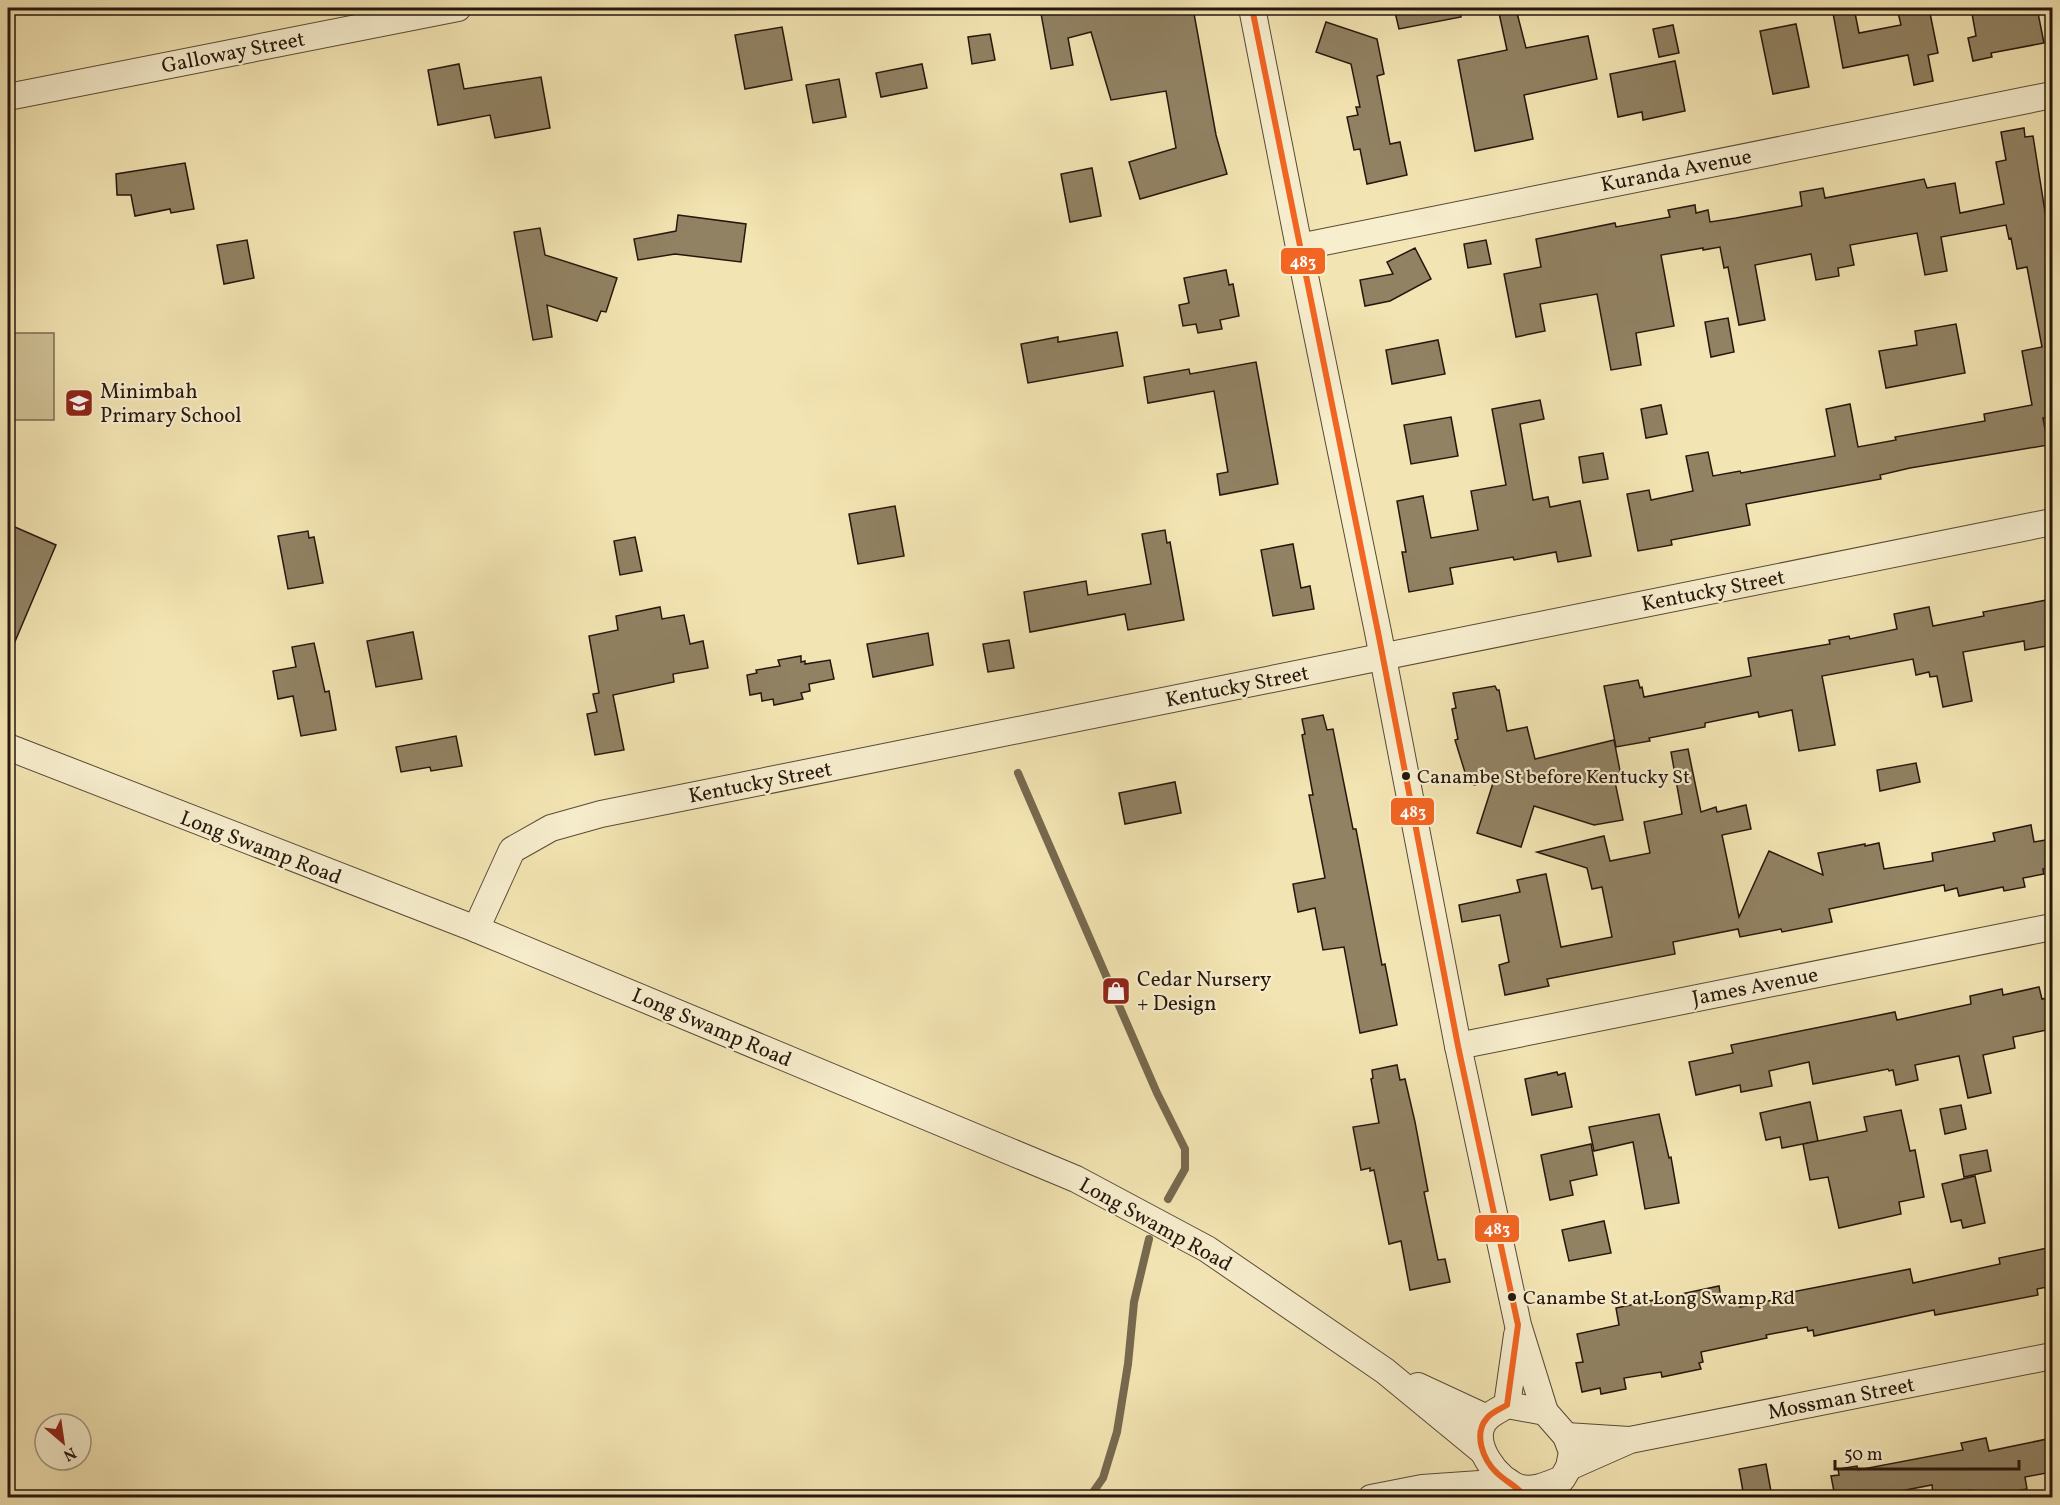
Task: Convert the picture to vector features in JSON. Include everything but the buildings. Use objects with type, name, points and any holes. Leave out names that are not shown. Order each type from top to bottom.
[{"type":"street","name":"Galloway Street","points":[[8,97],[458,8]]},
{"type":"street","points":[[1252,8],[1458,1046],[1518,1325],[1545,1412],[1566,1436],[1572,1452],[1569,1467],[1562,1479],[1549,1491],[1535,1488],[1422,1488],[1371,1497]]},
{"type":"street","name":"Kuranda Avenue","points":[[1299,247],[2052,95]]},
{"type":"street","name":"Kentucky Street","points":[[476,929],[512,850],[551,828],[601,814],[2052,522]]},
{"type":"street","name":"Long Swamp Road","points":[[8,747],[476,929],[1076,1179],[1207,1249],[1385,1371],[1486,1456]]},
{"type":"street","name":"James Avenue","points":[[1458,1046],[2052,927]]},
{"type":"street","points":[[1518,1325],[1497,1412],[1480,1431],[1486,1456],[1497,1474],[1519,1489]]},
{"type":"street","name":"Mossman Street","points":[[1569,1467],[1630,1440],[2052,1356]]},
{"type":"street","name":"Long Swamp Road","points":[[1385,1371],[1497,1412]]},
{"type":"street","points":[[1497,1412],[1545,1412]]},
{"type":"street","name":"Mossman Street","points":[[1566,1436],[1630,1440]]},
{"type":"street","points":[[1422,1488],[1486,1456]]},
{"type":"shaded area","points":[[8,333],[54,333],[54,420],[8,420]]},
{"type":"waterway","points":[[1018,773],[1157,1093],[1185,1149],[1185,1169],[1168,1199]]},
{"type":"waterway","points":[[1089,1498],[1103,1478],[1117,1432],[1128,1364],[1134,1302],[1149,1239]]},
{"type":"transit line","name":"483","points":[[1252,8],[1378,632],[1458,1046],[1518,1325],[1507,1405],[1487,1418],[1483,1424],[1480,1439],[1484,1454],[1492,1468],[1526,1498]]},
{"type":"place","name":"Minimbah Primary School","points":[[79,403]]},
{"type":"place","name":"Canambe St before Kentucky St","points":[[1406,776]]},
{"type":"place","name":"Cedar Nursery + Design","points":[[1116,991]]},
{"type":"place","name":"Canambe St at Long Swamp Rd","points":[[1512,1297]]}]
